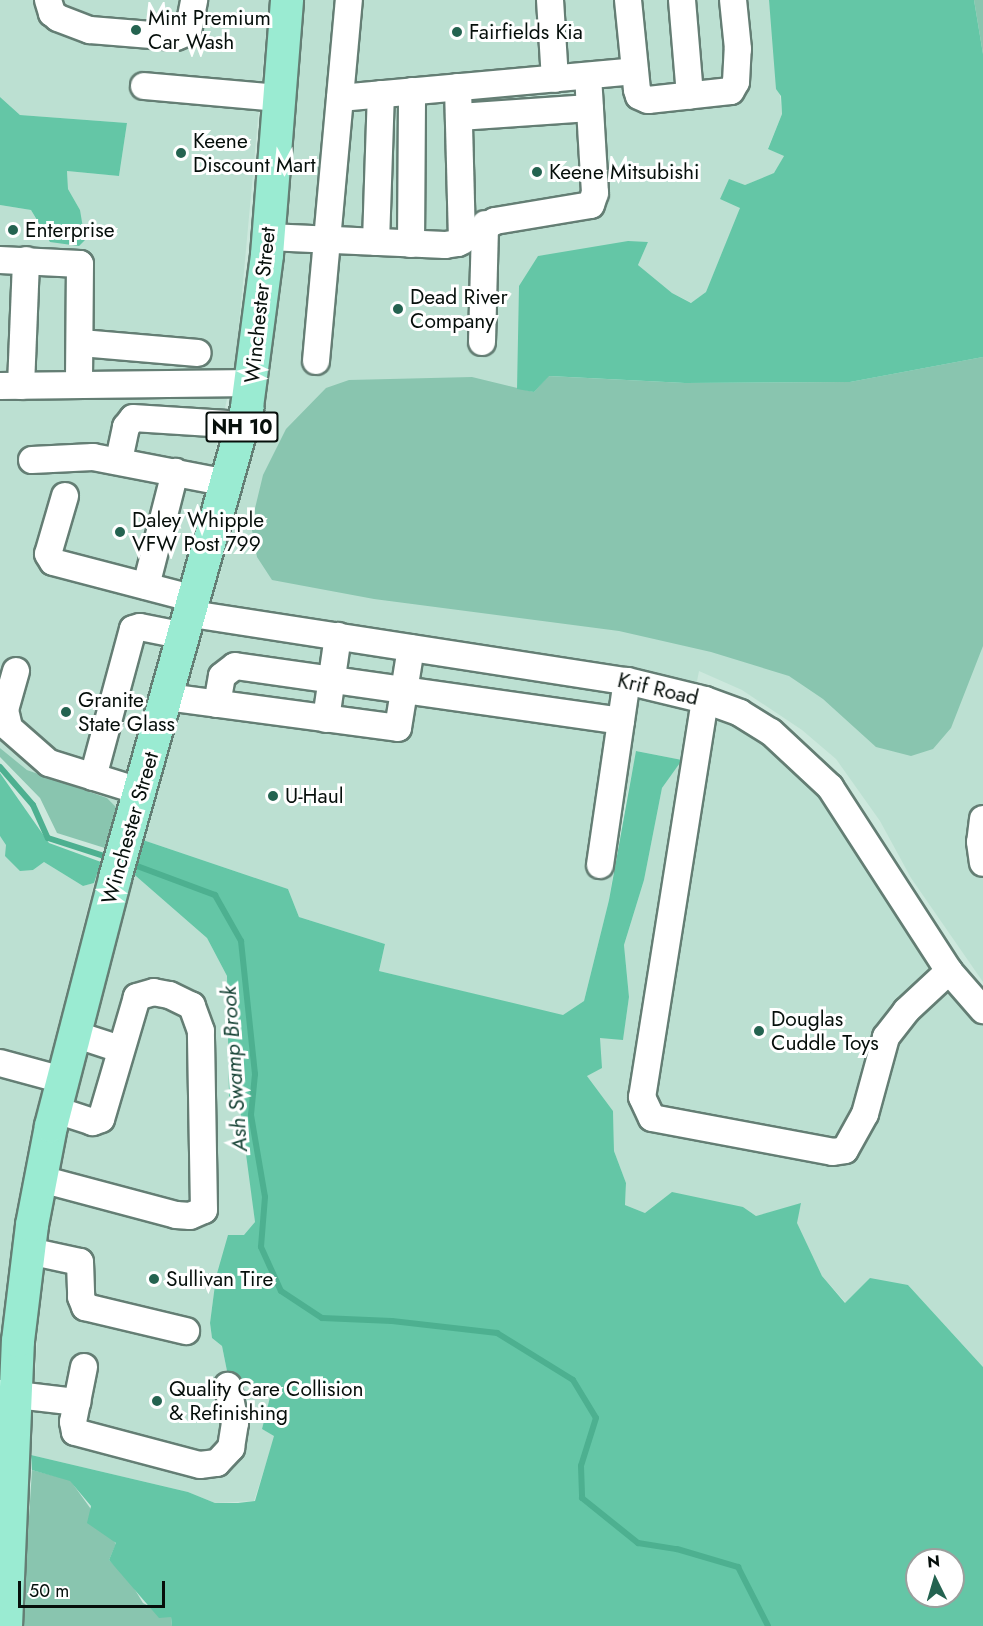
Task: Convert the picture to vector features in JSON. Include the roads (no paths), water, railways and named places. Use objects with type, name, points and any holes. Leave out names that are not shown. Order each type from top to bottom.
[{"type":"main road","name":"Winchester Street","points":[[6,1626],[8,1394],[41,1179],[55,1110],[125,840],[228,483],[252,383],[268,237],[287,0]]},
{"type":"street","points":[[48,0],[52,13],[90,30],[176,38],[188,32],[193,6]]},
{"type":"street","points":[[316,362],[349,0]]},
{"type":"street","points":[[550,0],[555,79]]},
{"type":"street","points":[[628,0],[637,90],[643,99],[727,93],[734,87],[738,50],[733,0]]},
{"type":"street","points":[[682,0],[690,96]]},
{"type":"street","points":[[340,98],[635,71]]},
{"type":"street","points":[[268,237],[411,244],[462,241],[484,224],[591,205],[595,194],[588,76]]},
{"type":"street","points":[[144,86],[279,98]]},
{"type":"street","points":[[458,87],[462,241]]},
{"type":"street","points":[[411,244],[412,92]]},
{"type":"street","points":[[376,242],[381,94]]},
{"type":"street","points":[[459,117],[590,108]]},
{"type":"street","points":[[482,342],[484,224]]},
{"type":"street","points":[[0,260],[80,264],[79,385]]},
{"type":"street","points":[[26,260],[10,386],[252,383]]},
{"type":"street","points":[[81,344],[198,353]]},
{"type":"street","points":[[119,460],[126,427],[133,418],[243,425]]},
{"type":"street","points":[[32,460],[61,456],[119,460],[228,483]]},
{"type":"street","points":[[146,586],[176,472]]},
{"type":"street","points":[[65,496],[48,558],[146,586],[191,616]]},
{"type":"street","points":[[93,777],[133,629],[191,616]]},
{"type":"street","name":"Krif Road","points":[[191,616],[338,636],[627,681],[705,700],[740,713],[771,732],[830,787],[949,971],[981,1004]]},
{"type":"street","points":[[326,719],[338,636]]},
{"type":"street","points":[[167,697],[398,728],[411,648]]},
{"type":"street","points":[[217,704],[222,676],[229,667],[621,721]]},
{"type":"street","points":[[16,671],[5,710],[9,728],[49,763],[140,791]]},
{"type":"street","points":[[600,865],[627,681]]},
{"type":"street","points":[[705,700],[642,1097],[652,1118],[833,1152],[845,1150],[866,1114],[886,1037],[906,1011],[949,971]]},
{"type":"street","points":[[983,819],[980,842],[983,863]]},
{"type":"street","points":[[41,1179],[176,1215],[190,1216],[204,1210],[203,1076],[197,1014],[183,999],[144,993],[132,1002],[98,1122],[55,1110]]},
{"type":"street","points":[[74,1034],[120,1049]]},
{"type":"street","points":[[0,1062],[63,1080]]},
{"type":"street","points":[[29,1251],[80,1262],[81,1297],[85,1307],[186,1331]]},
{"type":"street","points":[[84,1367],[72,1428],[80,1436],[208,1465],[224,1457],[235,1433],[228,1386]]},
{"type":"street","points":[[8,1394],[77,1402]]},
{"type":"waterway","name":"Ash Swamp Brook","points":[[0,767],[33,805],[48,838],[110,858]]},
{"type":"waterway","name":"Ash Swamp Brook","points":[[129,863],[215,895],[241,941],[255,1074],[251,1115],[265,1197],[261,1247],[281,1291],[322,1318],[392,1321],[497,1333],[573,1380],[596,1418],[581,1466],[582,1498],[638,1543],[677,1549],[738,1567],[768,1626]]},
{"type":"place","name":"Mint Premium Car Wash","points":[[136,30]]},
{"type":"place","name":"Fairfields Kia","points":[[457,32]]},
{"type":"place","name":"Keene Discount Mart","points":[[181,153]]},
{"type":"place","name":"Keene Mitsubishi","points":[[537,172]]},
{"type":"place","name":"Enterprise","points":[[13,230]]},
{"type":"place","name":"Dead River Company","points":[[398,309]]},
{"type":"place","name":"Daley Whipple VFW Post 799","points":[[120,532]]},
{"type":"place","name":"Granite State Glass","points":[[66,712]]},
{"type":"place","name":"U-Haul","points":[[273,796]]},
{"type":"place","name":"Douglas Cuddle Toys","points":[[759,1031]]},
{"type":"place","name":"Sullivan Tire","points":[[154,1279]]},
{"type":"place","name":"Quality Care Collision & Refinishing","points":[[157,1401]]}]
